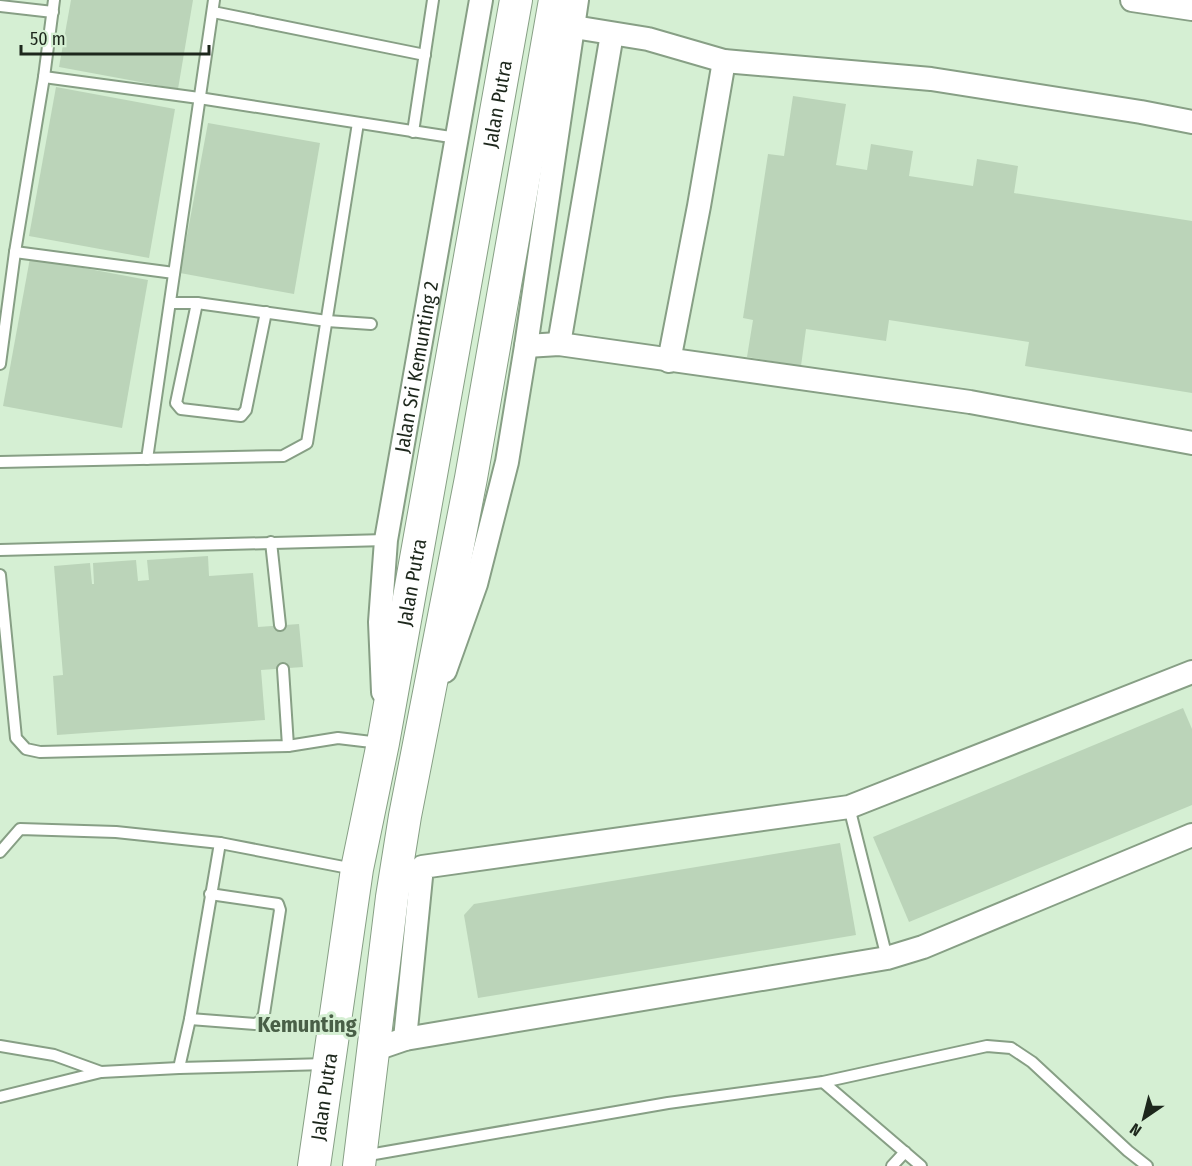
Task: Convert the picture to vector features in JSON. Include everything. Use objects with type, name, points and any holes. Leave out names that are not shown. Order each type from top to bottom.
[{"type":"main road","name":"Jalan Putra","points":[[314,1166],[357,869],[384,739],[516,0]]},
{"type":"main road","name":"Jalan Putra","points":[[360,1161],[373,1050],[409,867],[405,816],[471,477],[555,0]]},
{"type":"street","name":"Jalan Sri Kemunting 2","points":[[384,739],[380,622],[386,540],[481,0]]},
{"type":"street","points":[[420,740],[476,584],[507,462],[577,0]]},
{"type":"street","points":[[1132,0],[1192,9]]},
{"type":"street","points":[[574,27],[648,39],[724,61],[931,79],[1192,122]]},
{"type":"street","points":[[559,344],[612,34]]},
{"type":"street","points":[[669,361],[724,61]]},
{"type":"street","points":[[526,346],[559,344],[970,402],[1192,443]]},
{"type":"street","points":[[405,1039],[409,867],[849,807],[1191,676]]},
{"type":"street","points":[[373,1050],[405,1039],[887,958],[923,947],[1192,835]]},
{"type":"lane","points":[[0,364],[54,0]]},
{"type":"lane","points":[[147,459],[214,0]]},
{"type":"lane","points":[[413,132],[433,0]]},
{"type":"lane","points":[[0,6],[53,12]]},
{"type":"lane","points":[[213,12],[425,55]]},
{"type":"lane","points":[[44,77],[199,98],[457,138]]},
{"type":"lane","points":[[0,462],[284,456],[307,443],[358,123]]},
{"type":"lane","points":[[15,252],[174,273]]},
{"type":"lane","points":[[170,303],[197,303],[327,321],[371,324]]},
{"type":"lane","points":[[197,303],[176,404],[182,409],[241,416],[246,410],[266,312]]},
{"type":"lane","points":[[0,550],[386,540]]},
{"type":"lane","points":[[271,542],[279,625]]},
{"type":"lane","points":[[0,575],[16,738],[26,749],[40,752],[288,746],[338,738],[384,739]]},
{"type":"lane","points":[[282,669],[288,746]]},
{"type":"lane","points":[[849,807],[887,958]]},
{"type":"lane","points":[[0,852],[20,829],[116,832],[220,843],[357,869]]},
{"type":"lane","points":[[179,1068],[190,1019],[220,843]]},
{"type":"lane","points":[[190,1019],[255,1024],[261,1021],[264,1014],[280,910],[278,904],[210,894]]},
{"type":"lane","points":[[0,1046],[54,1055],[101,1072]]},
{"type":"lane","points":[[360,1161],[668,1103],[823,1082],[987,1046],[1011,1048],[1032,1062],[1147,1166]]},
{"type":"lane","points":[[0,1097],[101,1072],[329,1064]]},
{"type":"lane","points":[[823,1082],[921,1166]]},
{"type":"lane","points":[[892,1166],[905,1152]]},
{"type":"building","points":[[71,0],[193,0],[178,89],[59,67]]},
{"type":"building","points":[[56,87],[175,109],[149,258],[29,236]]},
{"type":"building","points":[[793,96],[846,104],[836,165],[867,170],[871,144],[913,151],[909,176],[973,186],[977,159],[1018,166],[1014,193],[1192,221],[1192,393],[1025,366],[1029,342],[889,320],[886,341],[806,329],[801,366],[747,357],[753,320],[743,318],[768,154],[784,156]]},
{"type":"building","points":[[208,123],[320,143],[294,294],[180,273]]},
{"type":"building","points":[[30,258],[148,280],[122,428],[3,406]]},
{"type":"building","points":[[208,556],[209,576],[253,573],[258,627],[299,624],[303,667],[261,670],[265,720],[57,735],[53,676],[63,675],[54,566],[90,563],[92,584],[94,584],[93,563],[136,560],[138,581],[149,580],[147,560]]},
{"type":"building","points":[[1183,708],[1192,729],[1192,805],[909,922],[873,837]]},
{"type":"building","points":[[840,843],[856,935],[478,998],[464,915],[474,904]]},
{"type":"district","name":"Kemunting","points":[[307,1024]]}]
